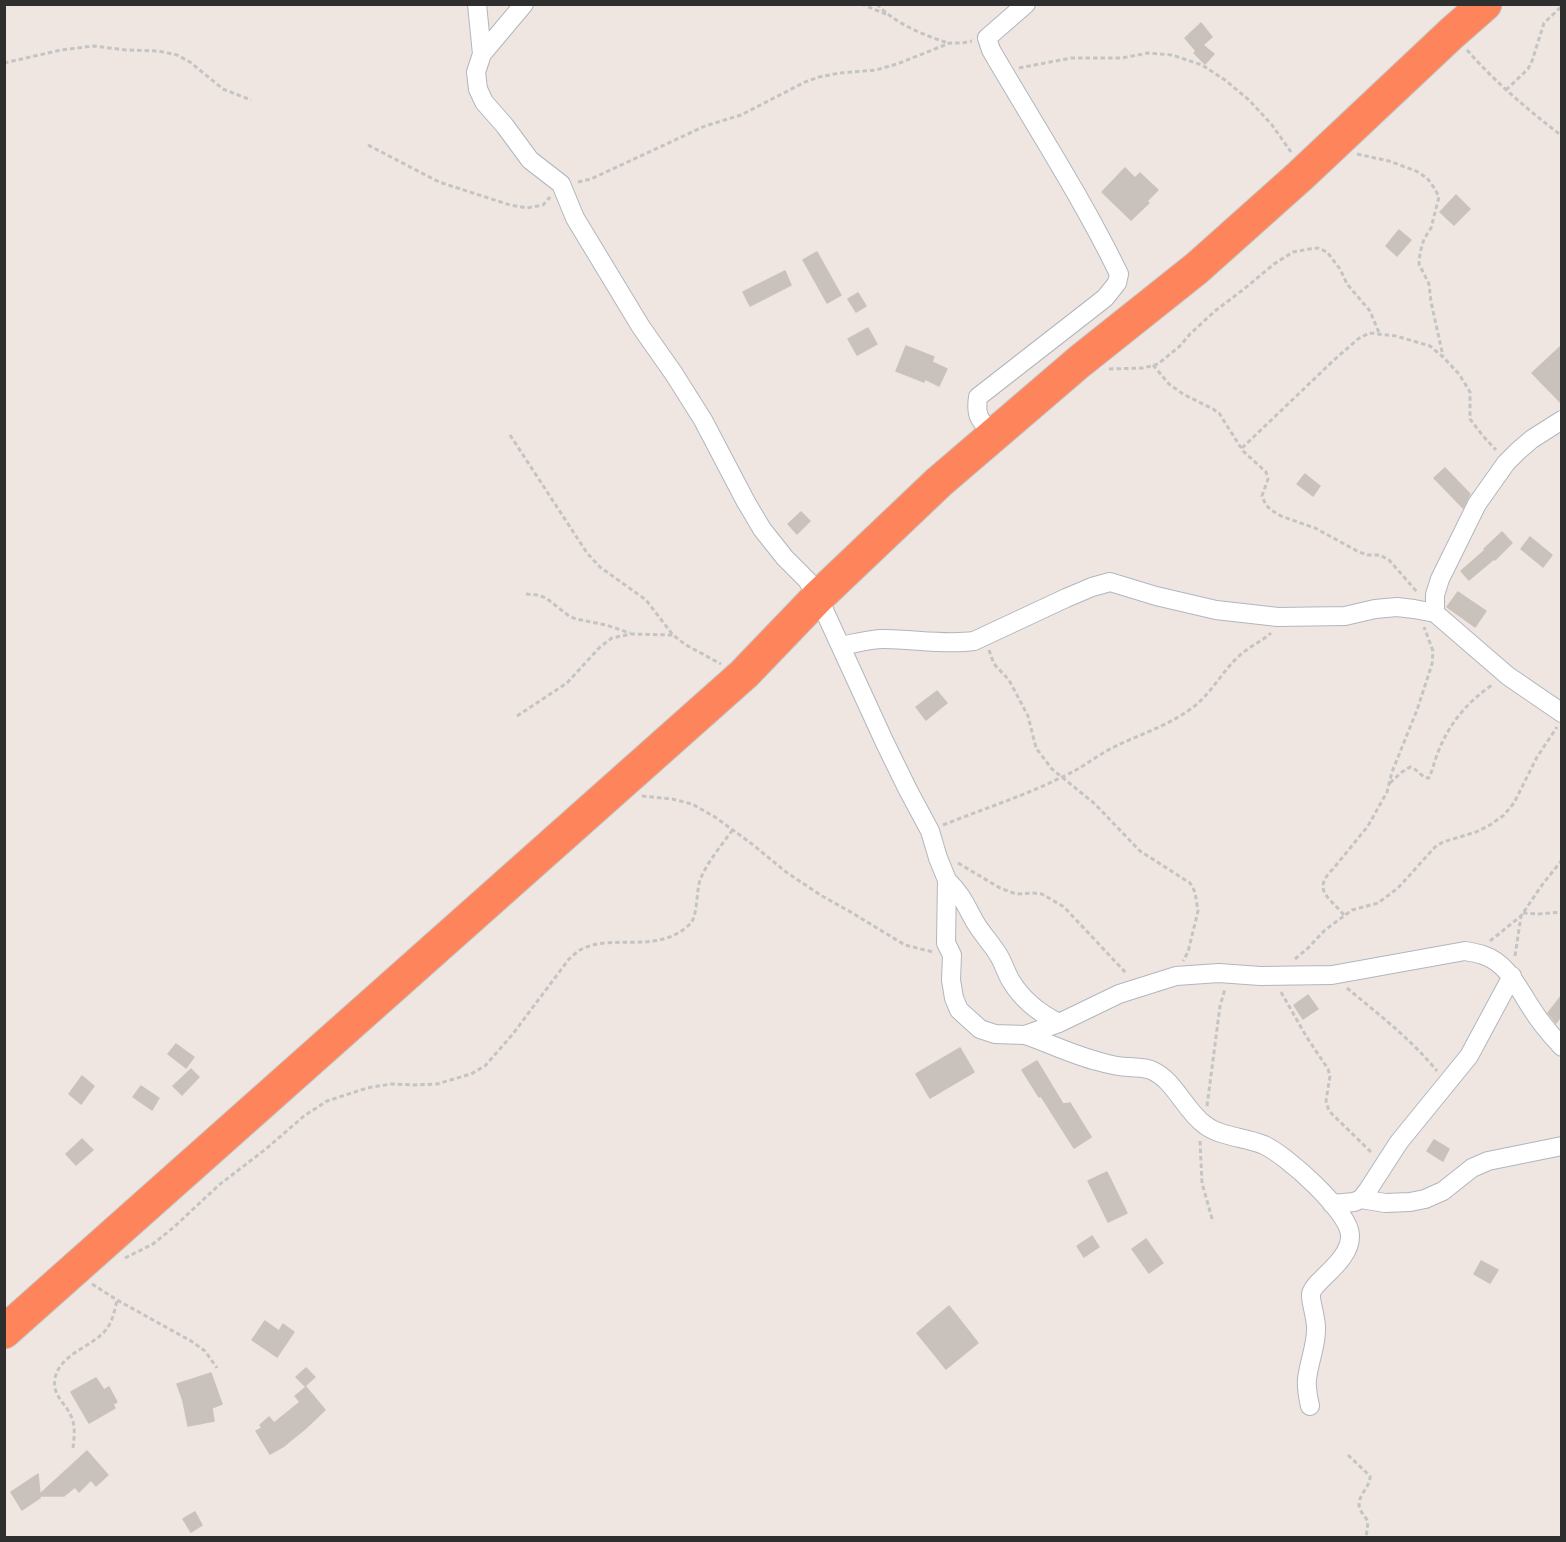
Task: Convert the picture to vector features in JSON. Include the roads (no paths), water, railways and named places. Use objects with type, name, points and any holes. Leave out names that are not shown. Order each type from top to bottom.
[{"type":"highway","points":[[4,1332],[744,674],[818,597],[939,482],[1078,362],[1197,268],[1485,4]]},
{"type":"street","points":[[477,4],[482,54]]},
{"type":"street","points":[[524,4],[482,54],[476,72],[478,89],[484,102],[530,160],[561,184],[575,218],[641,327],[703,420],[762,529],[784,558],[807,580],[818,597],[932,839],[947,880],[946,943],[952,955],[951,980],[958,1010],[980,1029],[995,1034],[1025,1035],[1094,1060],[1140,1067],[1159,1074],[1200,1121],[1212,1130],[1264,1145],[1280,1154],[1302,1172],[1349,1226],[1349,1246],[1311,1294],[1316,1333],[1307,1381],[1310,1406]]},
{"type":"street","points":[[994,435],[979,418],[976,409],[978,397],[1105,298],[1117,283],[1119,274],[1075,190],[991,50],[987,38],[1026,4]]},
{"type":"street","points":[[1429,609],[1440,579],[1477,504],[1506,463],[1532,439],[1562,420]]},
{"type":"street","points":[[841,646],[882,639],[960,643],[974,641],[1066,598],[1110,582],[1216,610],[1286,617],[1345,616],[1397,607],[1429,609],[1504,672],[1562,713]]},
{"type":"street","points":[[947,880],[964,900],[1020,994],[1036,1010],[1059,1023]]},
{"type":"street","points":[[1025,1035],[1059,1023],[1119,994],[1176,976],[1220,973],[1270,976],[1332,975],[1465,951],[1485,955],[1512,976],[1529,1006],[1546,1030],[1562,1047]]},
{"type":"street","points":[[1332,1204],[1354,1202],[1361,1199],[1368,1191],[1399,1142],[1469,1056],[1512,976]]},
{"type":"street","points":[[1361,1199],[1385,1203],[1425,1199],[1443,1191],[1472,1168],[1488,1161],[1562,1146]]}]
